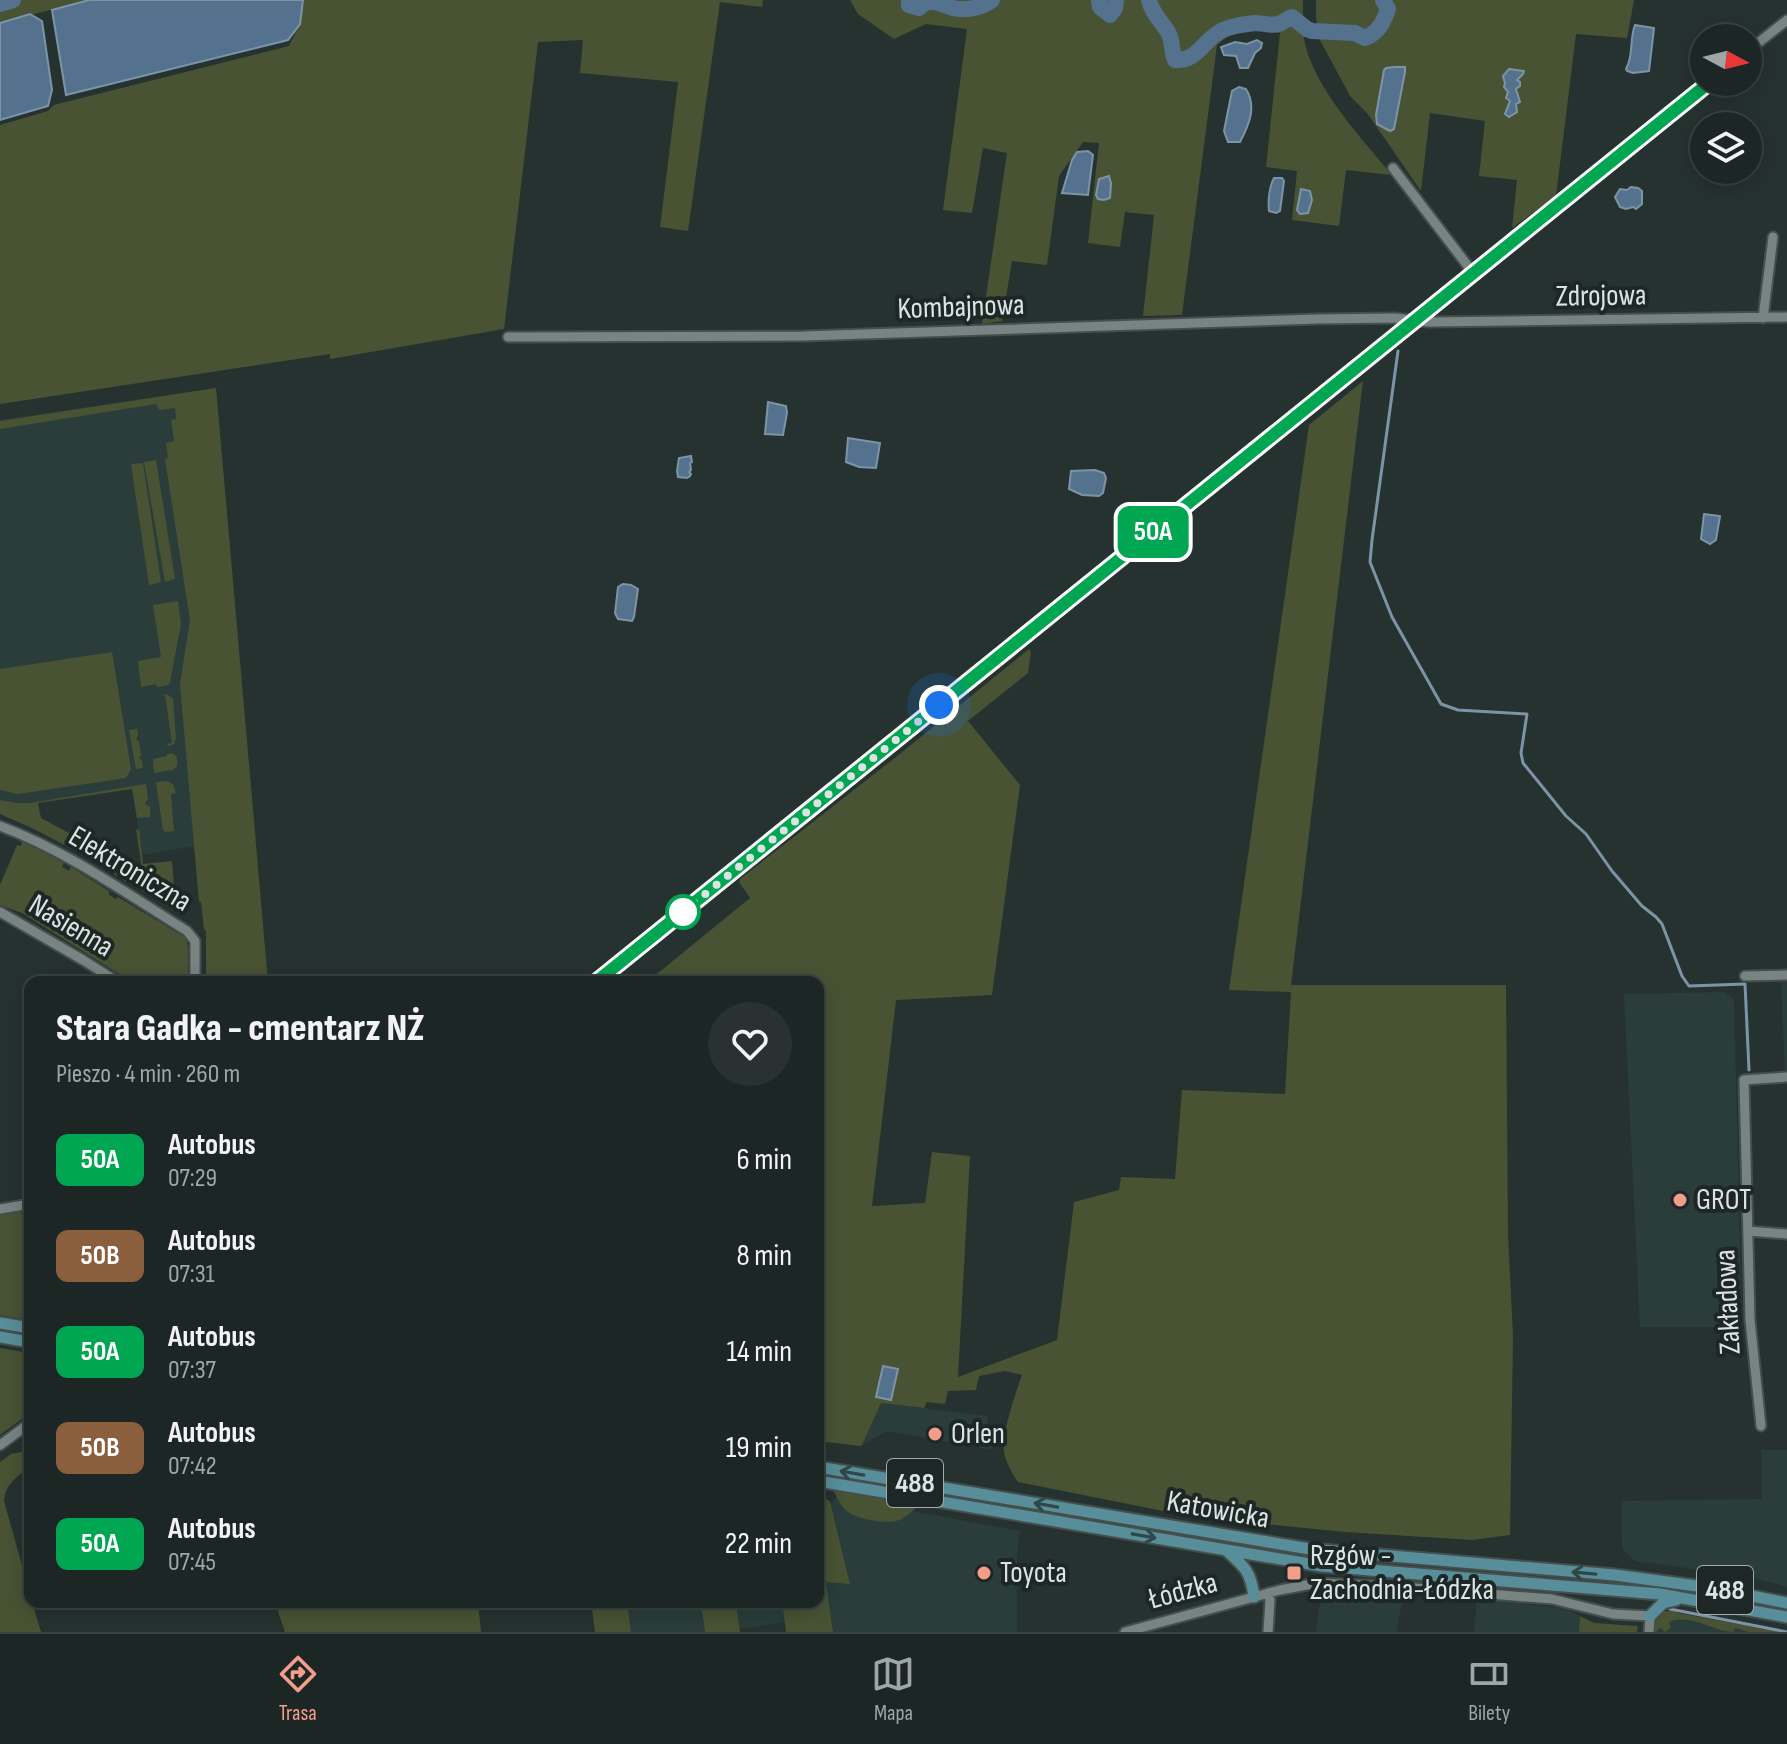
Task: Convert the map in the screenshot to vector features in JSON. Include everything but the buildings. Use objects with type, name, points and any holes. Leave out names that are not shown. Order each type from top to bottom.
[{"type":"main road","points":[[0,1323],[24,1327]]},
{"type":"main road","points":[[0,1340],[24,1343]]},
{"type":"main road","name":"Katowicka","points":[[824,1468],[1310,1549],[1662,1581],[1787,1603]]},
{"type":"main road","name":"Katowicka","points":[[824,1482],[1322,1566],[1660,1594],[1688,1599]]},
{"type":"main road","points":[[1227,1551],[1248,1572],[1254,1597]]},
{"type":"main road","points":[[1650,1616],[1663,1603],[1688,1599]]},
{"type":"main road","name":"488","points":[[1688,1599],[1787,1617]]},
{"type":"street","points":[[1762,40],[1787,20]]},
{"type":"street","points":[[603,976],[1693,96]]},
{"type":"street","points":[[1393,168],[1474,274]]},
{"type":"street","points":[[1763,318],[1773,237]]},
{"type":"street","name":"Zdrojowa","points":[[1416,320],[1787,317]]},
{"type":"street","name":"Kombajnowa","points":[[508,337],[804,336],[1285,320],[1416,320]]},
{"type":"street","name":"Elektroniczna","points":[[0,826],[76,862],[187,931],[195,941],[195,976]]},
{"type":"street","name":"Nasienna","points":[[0,912],[108,976]]},
{"type":"street","points":[[1745,976],[1787,975]]},
{"type":"street","name":"Zakładowa","points":[[1761,1426],[1750,1320],[1744,1080],[1787,1077]]},
{"type":"street","points":[[0,1209],[24,1205]]},
{"type":"street","points":[[1748,1231],[1787,1234]]},
{"type":"street","points":[[0,1445],[24,1427]]},
{"type":"street","name":"Łódzka","points":[[1125,1632],[1268,1593],[1317,1583],[1552,1599],[1613,1614],[1650,1616]]},
{"type":"street","points":[[1268,1593],[1268,1632]]},
{"type":"street","points":[[1649,1632],[1650,1616]]},
{"type":"shaded area","points":[[216,388],[256,840],[142,855],[132,787],[14,805],[0,812],[0,420]]},
{"type":"shaded area","points":[[1781,982],[1787,982],[1787,1070],[1785,1070]]},
{"type":"shaded area","points":[[1725,992],[1734,1000],[1742,1327],[1640,1327],[1624,994]]},
{"type":"shaded area","points":[[881,1403],[987,1416],[993,1450],[887,1431],[862,1445]]},
{"type":"shaded area","points":[[1761,1450],[1787,1450],[1787,1587],[1747,1576],[1635,1561],[1622,1548],[1621,1501],[1762,1499]]},
{"type":"shaded area","points":[[837,1497],[1020,1531],[1017,1632],[833,1632],[826,1581],[850,1583],[829,1503]]},
{"type":"shaded area","points":[[1404,1593],[1396,1632],[1316,1632],[1321,1594]]},
{"type":"shaded area","points":[[1477,1598],[1567,1609],[1580,1616],[1579,1632],[1474,1632]]},
{"type":"shaded area","points":[[628,1608],[702,1608],[705,1632],[631,1632]]},
{"type":"shaded area","points":[[737,1608],[783,1608],[784,1622],[740,1629]]},
{"type":"shaded area","points":[[1674,1617],[1760,1632],[1651,1632]]},
{"type":"green space","points":[[0,0],[89,0],[0,23]]},
{"type":"green space","points":[[303,0],[763,0],[762,7],[720,2],[688,231],[660,227],[678,82],[580,73],[583,40],[538,42],[504,329],[330,359],[330,354],[0,404],[0,125],[48,111],[54,105],[289,46],[300,24]]},
{"type":"green space","points":[[850,0],[1303,0],[1305,44],[1319,79],[1341,113],[1392,175],[1346,170],[1339,226],[1292,220],[1297,171],[1266,167],[1280,33],[1256,29],[1232,33],[1217,45],[1182,315],[1143,316],[1154,215],[1125,212],[1120,247],[1088,243],[1099,143],[1083,142],[1059,176],[1047,265],[1012,261],[1002,321],[982,324],[1007,153],[983,148],[972,213],[943,210],[967,29],[926,24],[894,39],[858,14]]},
{"type":"green space","points":[[1316,0],[1634,0],[1627,38],[1576,34],[1556,196],[1512,228],[1517,180],[1479,176],[1485,121],[1430,113],[1421,191],[1367,113],[1350,96],[1320,40]]},
{"type":"green space","points":[[1363,381],[1291,985],[1506,985],[1508,1235],[1513,1335],[1510,1535],[1472,1540],[1345,1532],[1193,1517],[1018,1482],[1006,1460],[1004,1445],[1022,1375],[1005,1371],[979,1376],[976,1390],[948,1391],[945,1404],[927,1402],[924,1408],[881,1403],[860,1446],[824,1442],[824,976],[654,976],[750,898],[740,879],[1029,649],[1028,673],[968,721],[1020,785],[992,995],[896,1000],[872,1206],[925,1203],[932,1152],[970,1156],[958,1377],[1057,1340],[1074,1202],[1119,1190],[1121,1177],[1175,1179],[1182,1090],[1285,1094],[1291,992],[1229,990],[1309,425]]},
{"type":"green space","points":[[216,388],[267,976],[206,976],[206,931],[199,902],[180,684],[190,620],[165,459],[168,458],[166,443],[174,441],[171,420],[176,419],[175,408],[159,410],[156,404],[0,429],[0,421]]},
{"type":"green space","points":[[156,460],[175,579],[165,582],[144,462]]},
{"type":"green space","points":[[143,463],[161,582],[149,585],[131,464]]},
{"type":"green space","points":[[178,601],[181,624],[170,682],[157,687],[156,684],[141,687],[138,661],[161,657],[153,605]]},
{"type":"green space","points":[[112,652],[131,769],[126,778],[18,794],[0,790],[0,669]]},
{"type":"green space","points":[[167,694],[173,699],[176,738],[174,744],[168,746],[172,743],[165,695],[159,696]]},
{"type":"green space","points":[[137,729],[136,739],[143,768],[136,769],[129,730]]},
{"type":"green space","points":[[172,753],[177,757],[177,766],[173,770],[154,773],[153,759]]},
{"type":"green space","points":[[156,782],[173,784],[176,793],[171,794],[174,831],[165,832]]},
{"type":"green space","points":[[146,784],[148,799],[145,804],[150,807],[150,817],[137,818],[132,789],[38,803],[41,818],[95,847],[89,858],[0,814],[0,800],[29,803]]},
{"type":"green space","points":[[136,829],[139,830],[143,864],[172,861],[175,898],[182,902],[182,913],[135,887],[141,880],[135,877],[131,885],[97,863],[103,852],[132,870],[142,869]]},
{"type":"green space","points":[[22,841],[64,863],[62,867],[69,871],[71,867],[109,891],[109,895],[118,897],[186,938],[188,976],[122,976],[22,913],[0,905],[0,885],[17,845],[21,846]]},
{"type":"green space","points":[[19,1210],[24,1217],[24,1319],[0,1315],[0,1213]]},
{"type":"green space","points":[[0,1348],[24,1352],[24,1417],[0,1435]]},
{"type":"green space","points":[[24,1451],[24,1471],[10,1484],[4,1501],[24,1573],[24,1608],[34,1608],[41,1632],[0,1632],[0,1462],[11,1454]]},
{"type":"green space","points":[[833,1490],[920,1504],[899,1520],[873,1520],[848,1512]]},
{"type":"green space","points":[[824,1497],[830,1502],[850,1584],[826,1582],[833,1632],[786,1632],[783,1608],[824,1608]]},
{"type":"green space","points":[[277,1608],[479,1608],[481,1632],[285,1632]]},
{"type":"green space","points":[[592,1608],[628,1608],[631,1632],[595,1632]]},
{"type":"green space","points":[[702,1608],[737,1608],[740,1632],[705,1632]]},
{"type":"green space","points":[[1672,1610],[1780,1632],[1749,1632],[1735,1628],[1733,1632],[1677,1620],[1669,1622],[1671,1628],[1665,1632],[1660,1628],[1653,1632],[1656,1614]]},
{"type":"green space","points":[[1580,1616],[1594,1623],[1638,1626],[1637,1632],[1579,1632]]},
{"type":"water","points":[[89,0],[303,0],[300,24],[288,40],[66,95],[52,10]]},
{"type":"water","points":[[30,14],[42,21],[52,90],[48,106],[0,120],[0,23]]},
{"type":"water","points":[[1635,25],[1654,28],[1649,71],[1633,73],[1626,69]]},
{"type":"water","points":[[1257,40],[1262,43],[1261,48],[1248,68],[1240,68],[1236,56],[1224,55],[1221,47],[1235,42],[1247,44]]},
{"type":"water","points":[[1405,67],[1394,129],[1390,131],[1377,124],[1376,115],[1384,70]]},
{"type":"water","points":[[1509,69],[1524,71],[1517,80],[1520,82],[1516,89],[1520,102],[1516,104],[1517,112],[1509,117],[1505,114],[1510,101],[1506,98],[1508,92],[1503,76]]},
{"type":"water","points":[[1239,87],[1246,89],[1249,96],[1250,116],[1240,142],[1228,142],[1224,131],[1232,91]]},
{"type":"water","points":[[1088,151],[1093,155],[1088,195],[1062,193],[1072,160],[1077,152]]},
{"type":"water","points":[[1109,176],[1110,198],[1098,199],[1099,179]]},
{"type":"water","points":[[1274,178],[1284,181],[1280,211],[1276,213],[1269,211]]},
{"type":"water","points":[[1631,187],[1642,191],[1642,204],[1636,209],[1620,207],[1615,197],[1620,189]]},
{"type":"water","points":[[1301,189],[1310,191],[1312,200],[1308,213],[1300,214],[1297,210]]},
{"type":"water","points":[[768,402],[786,406],[783,435],[765,434]]},
{"type":"water","points":[[848,438],[880,443],[876,468],[846,462]]},
{"type":"water","points":[[691,456],[690,476],[678,477],[679,458]]},
{"type":"water","points":[[1095,470],[1104,473],[1106,478],[1103,493],[1099,496],[1082,495],[1069,489],[1071,471]]},
{"type":"water","points":[[1704,514],[1720,516],[1716,540],[1710,544],[1701,539]]},
{"type":"water","points":[[623,584],[638,589],[632,621],[618,619],[615,613],[618,587]]},
{"type":"water","points":[[883,1366],[898,1369],[891,1400],[876,1397]]},
{"type":"waterway","points":[[0,4],[13,0]]},
{"type":"waterway","points":[[909,0],[909,5],[919,8],[927,1],[962,9],[979,7],[992,0]]},
{"type":"waterway","points":[[1099,0],[1100,7],[1110,15],[1116,0]]},
{"type":"waterway","points":[[1149,0],[1169,34],[1175,60],[1190,57],[1216,34],[1227,29],[1255,23],[1278,24],[1292,17],[1312,31],[1355,33],[1365,38],[1377,30],[1384,19],[1388,9],[1383,0]]},
{"type":"waterway","points":[[1398,351],[1370,562],[1392,617],[1441,704],[1458,710],[1527,714],[1521,753],[1523,763],[1566,816],[1586,834],[1642,906],[1662,924],[1682,976],[1689,986],[1745,984],[1749,1070]]},
{"type":"waterway","points":[[1670,1609],[1787,1632]]},
{"type":"bus line","name":"50A","points":[[603,976],[1693,96]]},
{"type":"place","name":"GROT","points":[[1680,1200]]},
{"type":"place","name":"Orlen","points":[[935,1434]]},
{"type":"place","name":"Toyota","points":[[984,1573]]},
{"type":"place","name":"Rzgów - Zachodnia-Łódzka","points":[[1294,1573]]},
{"type":"route","points":[[683,912],[939,705]]}]
